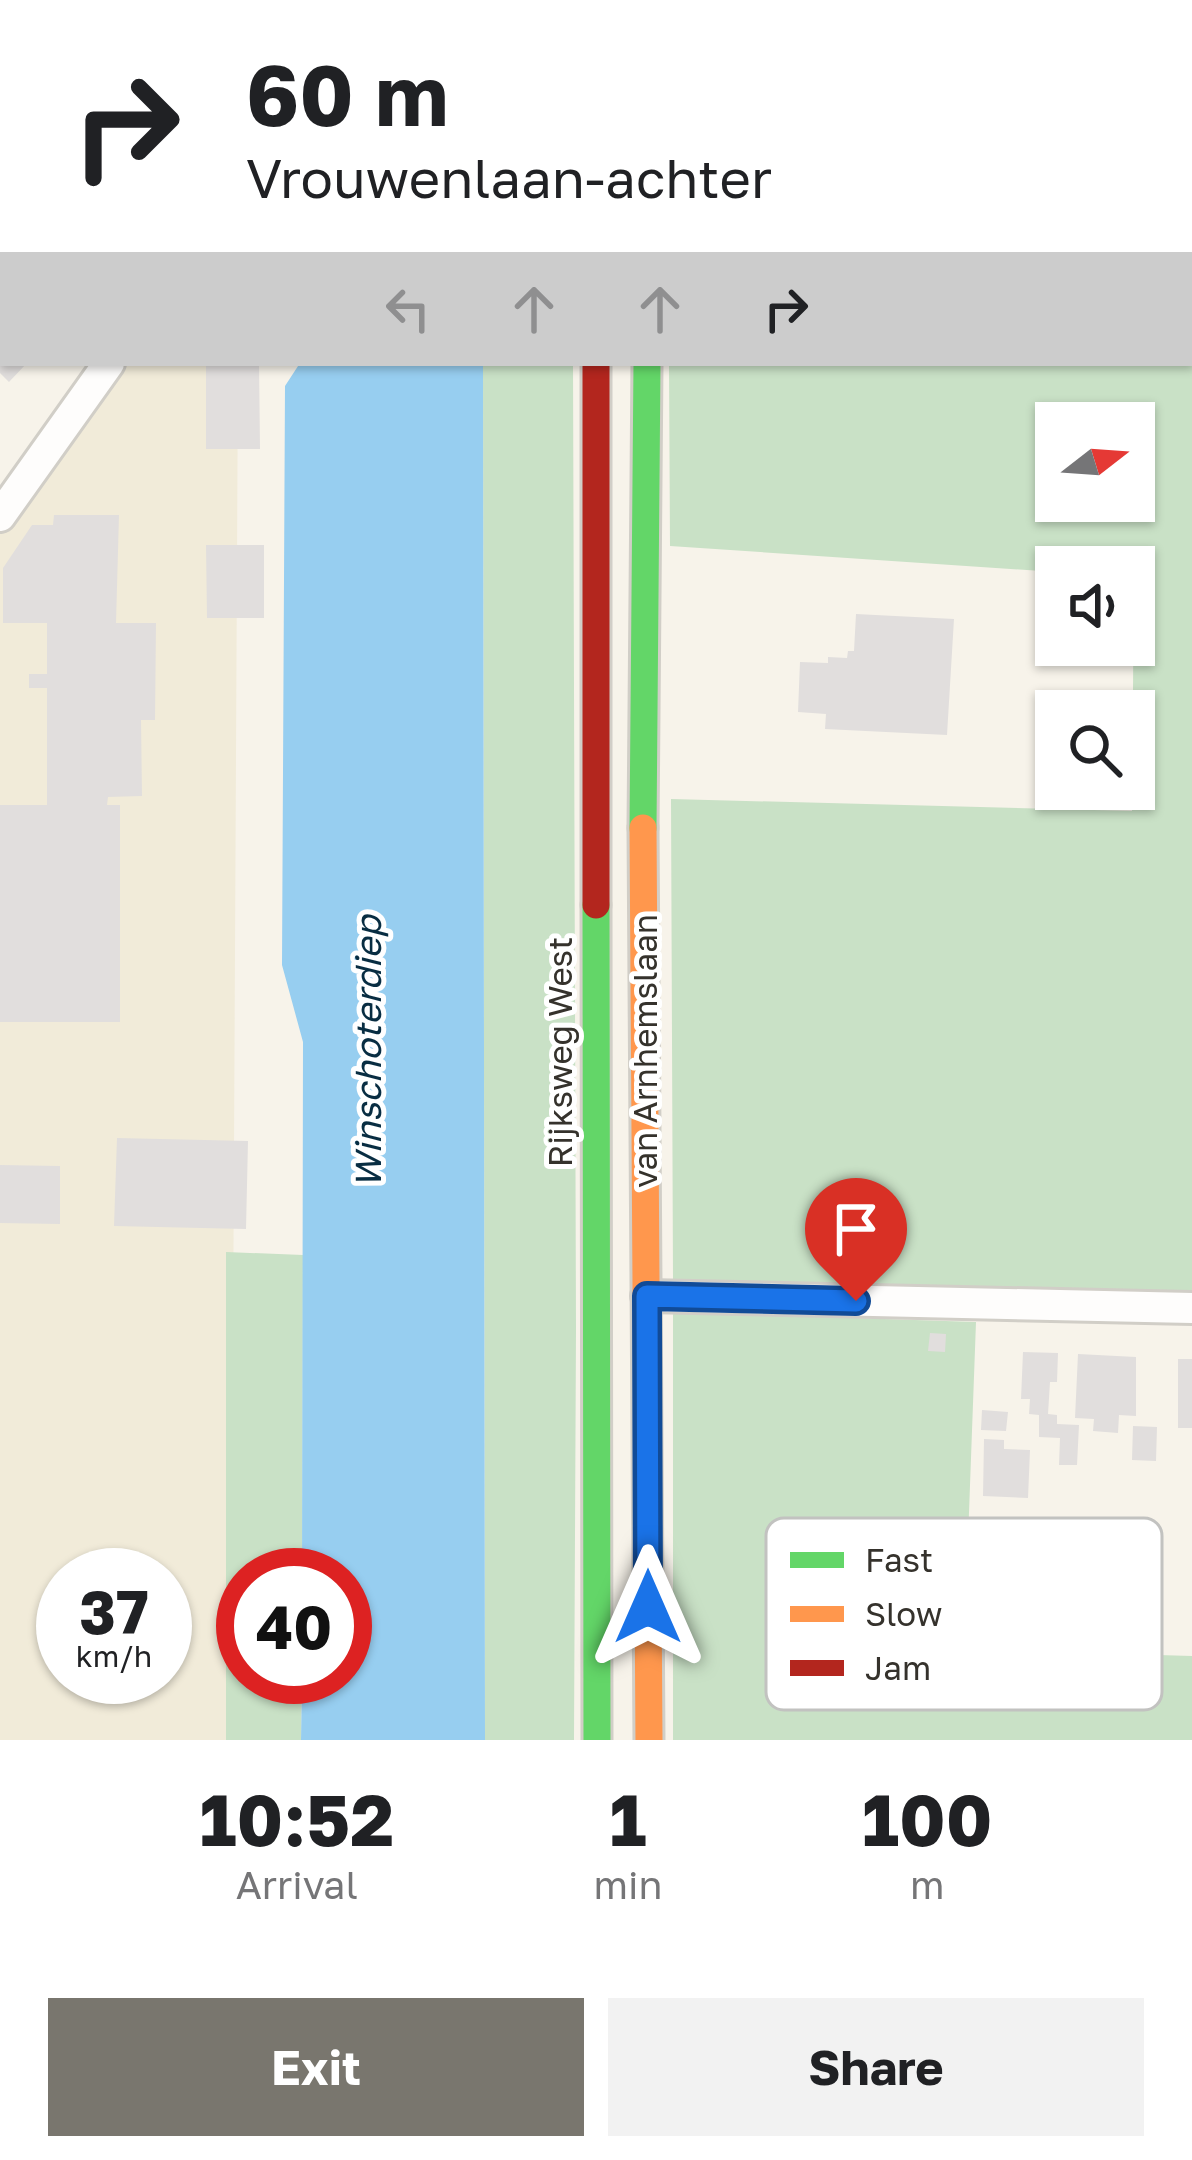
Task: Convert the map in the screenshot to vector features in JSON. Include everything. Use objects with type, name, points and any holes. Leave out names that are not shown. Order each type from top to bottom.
[{"type":"street","points":[[0,515],[107,366]]},
{"type":"street","name":"Rijksweg West","points":[[596,366],[597,1740]]},
{"type":"street","name":"van Arnhemslaan","points":[[647,366],[643,790],[649,1740]]},
{"type":"street","points":[[647,1296],[1192,1308]]},
{"type":"shaded area","points":[[113,366],[238,366],[232,1548],[216,1548],[216,1704],[231,1704],[231,1740],[0,1740],[0,528]]},
{"type":"green space","points":[[483,366],[573,366],[574,1740],[485,1740]]},
{"type":"green space","points":[[669,366],[1192,366],[1192,1295],[673,1280],[671,799],[1155,810],[1155,690],[1133,690],[1133,666],[1155,666],[1155,546],[1035,546],[1035,571],[670,546]]},
{"type":"green space","points":[[226,1252],[303,1255],[302,1548],[226,1548]]},
{"type":"green space","points":[[673,1312],[976,1322],[969,1518],[766,1518],[766,1710],[1162,1710],[1162,1655],[1192,1656],[1192,1740],[673,1740]]},
{"type":"green space","points":[[226,1704],[302,1704],[301,1740],[226,1740]]},
{"type":"water","name":"Winschoterdiep","points":[[298,366],[483,366],[485,1740],[301,1740],[302,1704],[372,1704],[372,1548],[302,1548],[303,1042],[282,965],[285,386]]},
{"type":"building","points":[[0,366],[24,366],[9,382]]},
{"type":"building","points":[[206,366],[259,366],[260,449],[206,449]]},
{"type":"building","points":[[54,515],[119,515],[116,623],[156,623],[155,720],[141,720],[142,796],[108,797],[107,805],[120,805],[120,1022],[0,1022],[0,805],[47,805],[47,688],[29,688],[29,674],[47,674],[47,623],[3,623],[3,568],[32,525],[53,525]]},
{"type":"building","points":[[206,545],[264,545],[264,618],[207,618]]},
{"type":"building","points":[[856,614],[954,619],[947,735],[825,729],[826,714],[798,712],[800,662],[847,658],[848,651],[854,651]]},
{"type":"building","points":[[117,1138],[248,1141],[246,1229],[114,1226]]},
{"type":"building","points":[[0,1165],[60,1166],[60,1224],[0,1223]]},
{"type":"building","points":[[930,1333],[946,1334],[945,1352],[928,1351]]},
{"type":"building","points":[[1023,1352],[1058,1353],[1057,1382],[1050,1382],[1048,1414],[1057,1415],[1057,1424],[1079,1425],[1077,1465],[1059,1465],[1060,1438],[1039,1437],[1039,1415],[1029,1414],[1030,1399],[1021,1399]]},
{"type":"building","points":[[1078,1354],[1136,1357],[1136,1416],[1119,1415],[1118,1433],[1093,1431],[1094,1419],[1075,1418]]},
{"type":"building","points":[[1178,1359],[1192,1359],[1192,1428],[1178,1428]]},
{"type":"building","points":[[982,1410],[1008,1412],[1006,1431],[981,1430]]},
{"type":"building","points":[[1133,1426],[1157,1427],[1156,1461],[1132,1460]]},
{"type":"building","points":[[984,1439],[1004,1440],[1004,1449],[1030,1450],[1028,1498],[983,1496]]},
{"type":"traffic: fast","points":[[643,828],[647,366]]},
{"type":"traffic: fast","points":[[596,905],[597,1740]]},
{"type":"traffic: slow","points":[[643,828],[649,1740]]},
{"type":"traffic: jam","points":[[596,366],[596,905]]},
{"type":"route","points":[[648,1607],[647,1296],[856,1301]]}]
